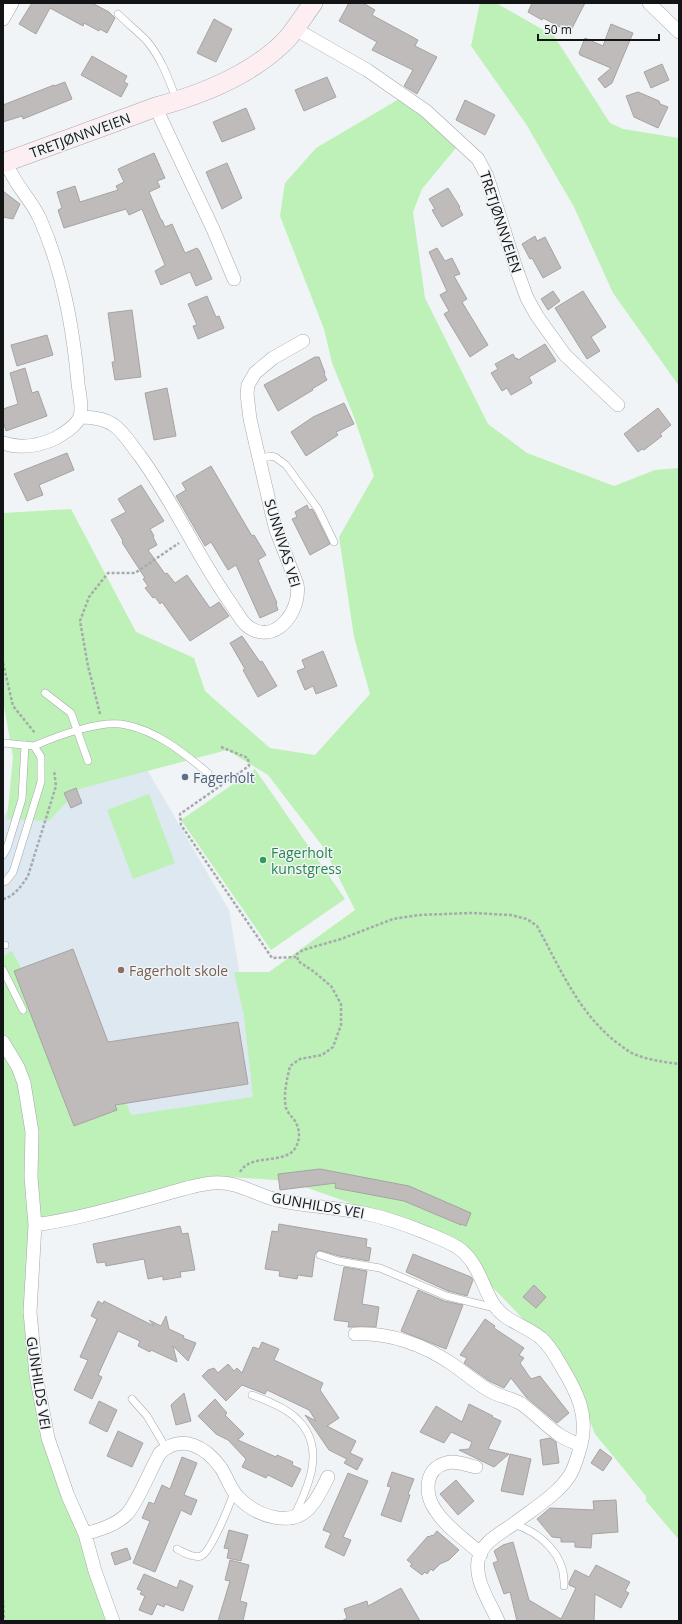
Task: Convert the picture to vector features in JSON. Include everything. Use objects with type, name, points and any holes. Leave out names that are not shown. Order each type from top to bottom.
[{"type":"street","points":[[3,19],[12,3]]},
{"type":"street","name":"TRETJØNNVEIEN","points":[[5,162],[42,147],[204,91],[247,70],[274,51],[295,29],[313,3]]},
{"type":"street","points":[[649,3],[679,32]]},
{"type":"street","name":"TRETJØNNVEIEN","points":[[295,29],[367,70],[426,111],[478,159],[487,176],[527,298],[537,316],[565,355],[618,405]]},
{"type":"street","points":[[156,107],[225,255],[234,279]]},
{"type":"street","points":[[3,443],[12,446],[24,446],[38,445],[50,441],[75,425],[80,416],[77,370],[70,318],[61,276],[51,245],[38,216],[30,201],[16,184],[5,162]]},
{"type":"street","name":"SUNNIVAS VEI","points":[[80,416],[106,422],[115,426],[125,436],[158,481],[203,560],[245,624],[261,631],[269,631],[284,624],[295,606],[298,593],[297,584],[276,530],[259,460],[248,403],[248,385],[255,373],[273,358],[302,341]]},
{"type":"street","name":"GUNHILDS VEI","points":[[3,1042],[18,1067],[27,1097],[32,1132],[31,1177],[35,1225],[30,1312],[36,1375],[48,1438],[68,1496],[85,1534],[95,1572],[113,1621]]},
{"type":"street","name":"GUNHILDS VEI","points":[[35,1225],[76,1218],[214,1182],[232,1184],[280,1201],[371,1215],[398,1222],[443,1240],[468,1256],[476,1266],[496,1308],[506,1317],[533,1331],[544,1341],[555,1356],[574,1387],[580,1403],[583,1420],[581,1444],[571,1475],[548,1498],[496,1535],[480,1554]]},
{"type":"street","points":[[355,1334],[391,1336],[430,1351],[451,1363],[491,1392],[519,1402],[567,1440],[581,1444]]},
{"type":"street","points":[[85,1534],[108,1526],[127,1513],[134,1504],[160,1453],[166,1448],[180,1443],[192,1443],[198,1446],[221,1468],[238,1497],[259,1512],[272,1517],[282,1519],[293,1518],[311,1507],[328,1477]]},
{"type":"street","points":[[476,1467],[458,1462],[446,1463],[436,1467],[430,1476],[428,1484],[430,1502],[442,1520],[480,1554],[478,1560],[479,1576],[484,1592],[498,1621]]},
{"type":"lane","points":[[118,14],[146,40],[157,56],[167,73],[177,101]]},
{"type":"lane","points":[[259,460],[270,456],[275,457],[286,465],[318,509],[334,542]]},
{"type":"lane","points":[[45,693],[71,713],[88,761]]},
{"type":"lane","points":[[3,743],[34,746],[77,731],[103,724],[126,724],[176,747],[208,773]]},
{"type":"lane","points":[[3,855],[7,848],[22,799],[25,745]]},
{"type":"lane","points":[[3,882],[6,881],[13,872],[41,782],[41,757],[34,746]]},
{"type":"lane","points":[[3,970],[23,1010]]},
{"type":"lane","name":"GUNHILDS VEI","points":[[320,1255],[338,1261],[380,1268],[446,1296],[496,1308]]},
{"type":"lane","points":[[252,1395],[297,1419],[305,1429],[310,1440],[313,1452],[313,1464],[310,1480],[293,1518]]},
{"type":"lane","points":[[132,1399],[147,1416],[166,1448]]},
{"type":"lane","points":[[177,1549],[195,1556],[203,1555],[208,1550],[234,1492]]},
{"type":"lane","points":[[513,1524],[525,1528],[552,1549],[557,1555],[563,1569],[564,1586]]},
{"type":"path","points":[[103,724],[88,666],[80,621],[89,597],[108,573],[135,573],[189,536]]},
{"type":"path","points":[[3,662],[14,706]]},
{"type":"path","points":[[221,748],[248,758],[249,766],[180,814],[181,825],[272,958],[296,957]]},
{"type":"path","points":[[296,957],[298,953],[303,950],[341,939],[393,919],[419,915],[472,913],[521,917],[527,919],[536,926],[571,989],[585,1011],[601,1030],[634,1054],[645,1058],[679,1064]]},
{"type":"path","points":[[232,1184],[244,1166],[257,1160],[275,1159],[289,1154],[297,1145],[299,1134],[296,1124],[287,1110],[285,1095],[290,1066],[300,1059],[322,1055],[333,1047],[341,1025],[341,1004],[331,986],[298,961],[296,957]]},
{"type":"path","points":[[3,1600],[4,1621]]},
{"type":"shaded area","name":"Fagerholt skole","points":[[142,761],[229,910],[262,1107],[56,1160],[3,1029],[3,818],[9,807]]},
{"type":"green space","points":[[480,3],[496,3],[554,36],[610,123],[623,129],[679,138],[679,386],[613,293],[574,207],[526,124],[471,46]]},
{"type":"green space","points":[[399,99],[460,143],[422,189],[413,212],[425,298],[488,424],[527,453],[614,486],[655,470],[679,468],[679,1540],[646,1501],[646,1496],[595,1434],[569,1367],[449,1244],[384,1215],[288,1181],[232,1177],[46,1217],[39,1230],[36,1330],[48,1425],[113,1621],[3,1621],[3,956],[12,951],[40,1004],[115,1074],[131,1115],[253,1097],[244,1016],[234,972],[269,972],[355,910],[324,848],[268,775],[227,750],[79,789],[49,821],[7,819],[13,757],[3,701],[3,513],[71,509],[136,632],[194,658],[205,691],[270,748],[315,755],[370,694],[354,637],[339,537],[374,476],[354,417],[332,363],[324,329],[280,216],[285,183],[316,148]]},
{"type":"green space","name":"Fagerholt kunstgress","points":[[255,769],[345,899],[271,950],[181,820]]},
{"type":"green space","points":[[149,794],[175,863],[133,879],[107,810]]},
{"type":"building","points":[[32,3],[92,3],[109,12],[115,18],[107,33],[100,29],[99,31],[84,23],[83,26],[50,8],[36,34],[19,24]]},
{"type":"building","points":[[349,3],[363,3],[375,10],[372,15],[418,40],[415,46],[437,57],[417,94],[404,86],[413,70],[372,50],[377,42],[339,21]]},
{"type":"building","points":[[532,3],[585,3],[570,32],[543,18],[542,20],[528,12]]},
{"type":"building","points":[[214,19],[232,29],[216,62],[197,53]]},
{"type":"building","points":[[611,24],[633,33],[612,83],[605,88],[598,79],[611,68],[580,55],[579,53],[585,38],[603,46]]},
{"type":"building","points":[[92,56],[127,76],[124,82],[128,84],[121,97],[81,75]]},
{"type":"building","points":[[662,64],[669,80],[651,88],[644,72]]},
{"type":"building","points":[[327,77],[336,97],[304,111],[295,90]]},
{"type":"building","points":[[65,82],[72,99],[23,119],[22,116],[3,122],[3,105]]},
{"type":"building","points":[[638,92],[659,101],[660,104],[668,107],[658,128],[634,117],[626,96]]},
{"type":"building","points":[[465,100],[495,115],[485,135],[456,120]]},
{"type":"building","points":[[246,108],[255,129],[222,142],[213,122]]},
{"type":"building","points":[[154,153],[165,178],[157,181],[160,187],[149,192],[161,220],[165,227],[172,224],[185,253],[197,248],[199,250],[212,279],[196,286],[190,272],[161,285],[155,271],[165,265],[142,209],[129,215],[126,209],[64,228],[58,210],[62,208],[57,192],[75,186],[80,202],[118,190],[116,186],[124,182],[118,169]]},
{"type":"building","points":[[227,163],[242,198],[222,209],[206,172]]},
{"type":"building","points":[[448,188],[460,207],[459,208],[463,215],[442,227],[432,210],[435,209],[429,199]]},
{"type":"building","points":[[3,191],[20,204],[13,219],[3,217]]},
{"type":"building","points":[[535,236],[537,241],[545,237],[561,268],[543,278],[522,244]]},
{"type":"building","points":[[437,248],[445,261],[452,258],[460,274],[454,276],[467,299],[462,302],[488,345],[470,357],[444,314],[449,311],[440,295],[447,291],[429,252]]},
{"type":"building","points":[[553,291],[560,301],[548,310],[541,299]]},
{"type":"building","points":[[583,291],[606,327],[591,337],[600,351],[587,359],[555,308]]},
{"type":"building","points":[[207,296],[216,317],[219,316],[224,328],[198,339],[193,326],[197,325],[188,304]]},
{"type":"building","points":[[132,310],[141,377],[115,380],[112,362],[115,362],[108,313]]},
{"type":"building","points":[[47,335],[53,355],[17,366],[11,345]]},
{"type":"building","points":[[545,344],[556,361],[529,377],[532,383],[511,395],[507,388],[502,391],[491,373],[498,369],[495,364],[513,354],[518,360]]},
{"type":"building","points":[[315,357],[319,357],[327,380],[278,411],[264,385]]},
{"type":"building","points":[[25,368],[32,393],[38,391],[47,416],[6,431],[3,421],[3,409],[18,404],[10,373]]},
{"type":"building","points":[[167,388],[176,436],[154,440],[145,393]]},
{"type":"building","points":[[344,403],[354,424],[336,432],[338,435],[306,456],[291,432],[313,417]]},
{"type":"building","points":[[658,408],[671,425],[660,434],[662,436],[644,450],[642,449],[638,452],[624,434]]},
{"type":"building","points":[[67,453],[74,470],[39,485],[43,495],[27,501],[14,474]]},
{"type":"building","points":[[211,466],[252,536],[254,535],[266,555],[258,560],[277,603],[278,610],[260,618],[236,565],[228,570],[211,542],[205,546],[176,496],[186,490],[182,483]]},
{"type":"building","points":[[141,485],[164,521],[150,529],[157,545],[148,550],[165,574],[167,573],[175,583],[187,575],[210,608],[219,602],[229,616],[190,641],[162,602],[160,604],[145,588],[148,586],[143,579],[145,578],[123,544],[123,541],[111,520],[126,512],[118,499]]},
{"type":"building","points":[[307,505],[309,510],[312,509],[314,512],[330,544],[310,555],[292,519],[297,517],[295,512]]},
{"type":"building","points":[[242,636],[260,662],[262,661],[277,686],[258,697],[243,670],[245,669],[230,643]]},
{"type":"building","points":[[323,651],[337,686],[316,694],[313,686],[305,690],[297,671],[305,668],[302,660]]},
{"type":"building","points":[[76,788],[82,803],[71,808],[64,793]]},
{"type":"building","points":[[73,949],[108,1042],[238,1022],[248,1084],[115,1105],[117,1110],[74,1126],[14,971]]},
{"type":"building","points":[[320,1169],[409,1186],[471,1213],[466,1226],[461,1225],[404,1201],[335,1188],[336,1183],[280,1190],[278,1174]]},
{"type":"building","points":[[279,1224],[367,1239],[366,1247],[371,1248],[369,1261],[339,1256],[319,1250],[315,1254],[312,1277],[298,1275],[297,1279],[279,1276],[280,1271],[265,1269],[272,1231],[278,1232]]},
{"type":"building","points":[[180,1226],[182,1234],[188,1233],[195,1270],[180,1272],[181,1277],[163,1280],[163,1276],[148,1279],[144,1259],[106,1266],[105,1262],[97,1263],[93,1244]]},
{"type":"building","points":[[413,1254],[471,1277],[473,1280],[467,1296],[448,1291],[406,1272]]},
{"type":"building","points":[[344,1267],[367,1271],[362,1304],[379,1307],[376,1327],[348,1327],[349,1322],[334,1320]]},
{"type":"building","points":[[534,1285],[546,1297],[536,1308],[523,1297]]},
{"type":"building","points":[[418,1290],[444,1301],[463,1305],[446,1349],[401,1331]]},
{"type":"building","points":[[98,1301],[103,1304],[104,1301],[154,1326],[149,1320],[161,1326],[166,1316],[169,1329],[184,1336],[183,1338],[196,1343],[188,1361],[173,1346],[177,1362],[151,1350],[150,1352],[138,1346],[140,1341],[118,1331],[98,1375],[102,1377],[92,1399],[74,1390],[88,1360],[80,1357],[97,1319],[91,1316]]},
{"type":"building","points":[[485,1319],[495,1326],[494,1328],[524,1348],[519,1355],[524,1358],[520,1363],[531,1379],[540,1376],[569,1413],[557,1423],[526,1397],[511,1378],[504,1388],[489,1381],[464,1363],[467,1358],[460,1355]]},
{"type":"building","points":[[262,1342],[279,1349],[274,1360],[323,1383],[320,1390],[339,1418],[327,1426],[356,1441],[350,1453],[363,1459],[357,1470],[344,1463],[347,1459],[329,1450],[305,1415],[316,1421],[309,1410],[267,1390],[265,1394],[242,1385],[226,1401],[202,1376],[208,1370],[214,1368],[218,1373],[228,1364],[234,1371],[237,1368],[242,1373],[253,1347],[259,1349]]},
{"type":"building","points":[[184,1393],[191,1421],[176,1425],[171,1405]]},
{"type":"building","points":[[215,1399],[227,1413],[225,1415],[244,1434],[238,1440],[276,1457],[277,1455],[293,1462],[292,1465],[301,1469],[292,1487],[268,1475],[266,1478],[242,1467],[246,1459],[228,1440],[216,1434],[198,1416]]},
{"type":"building","points":[[99,1401],[117,1410],[107,1432],[89,1423]]},
{"type":"building","points":[[469,1404],[501,1421],[488,1449],[509,1454],[494,1467],[459,1450],[469,1449],[472,1442],[451,1432],[444,1443],[420,1432],[436,1406],[462,1422]]},
{"type":"building","points":[[118,1431],[143,1443],[132,1467],[107,1456]]},
{"type":"building","points":[[550,1438],[556,1442],[559,1463],[543,1465],[540,1440]]},
{"type":"building","points":[[600,1449],[612,1458],[603,1471],[591,1463]]},
{"type":"building","points":[[510,1454],[531,1459],[523,1495],[501,1491]]},
{"type":"building","points":[[182,1457],[197,1463],[184,1495],[197,1500],[191,1515],[181,1510],[155,1572],[133,1563],[150,1521],[142,1518],[149,1502],[154,1504],[162,1485],[170,1489]]},
{"type":"building","points":[[392,1472],[414,1479],[408,1494],[410,1495],[401,1522],[381,1515],[391,1487],[387,1486]]},
{"type":"building","points":[[348,1473],[368,1481],[343,1537],[351,1540],[344,1556],[325,1547],[331,1533],[323,1530]]},
{"type":"building","points":[[456,1480],[474,1501],[458,1515],[440,1494]]},
{"type":"building","points":[[616,1500],[618,1532],[592,1534],[591,1548],[575,1547],[575,1542],[561,1542],[561,1538],[552,1537],[537,1519],[550,1508],[594,1510],[593,1501]]},
{"type":"building","points":[[229,1530],[248,1535],[241,1561],[227,1558],[229,1549],[224,1548]]},
{"type":"building","points":[[437,1531],[459,1550],[449,1560],[440,1564],[433,1571],[431,1569],[427,1574],[425,1572],[422,1575],[410,1566],[412,1564],[407,1560],[428,1536],[433,1536]]},
{"type":"building","points":[[513,1542],[529,1600],[561,1619],[576,1588],[569,1585],[575,1570],[589,1577],[596,1565],[630,1582],[625,1591],[629,1593],[621,1608],[595,1594],[594,1621],[517,1621],[510,1592],[504,1594],[493,1563],[498,1561],[494,1551],[503,1545]]},
{"type":"building","points":[[127,1548],[131,1559],[115,1565],[111,1553]]},
{"type":"building","points":[[230,1560],[249,1565],[240,1601],[247,1603],[243,1621],[218,1621],[230,1581],[225,1580]]},
{"type":"building","points":[[144,1574],[177,1588],[180,1580],[193,1586],[183,1611],[165,1604],[164,1607],[157,1604],[152,1615],[139,1610],[145,1596],[140,1594],[142,1591],[137,1589]]},
{"type":"building","points":[[401,1588],[420,1621],[342,1621],[347,1618],[344,1609],[367,1601],[368,1606]]},
{"type":"place","name":"Fagerholt","points":[[185,777]]},
{"type":"place","name":"Fagerholt kunstgress","points":[[263,860]]},
{"type":"place","name":"Fagerholt skole","points":[[121,970]]}]
